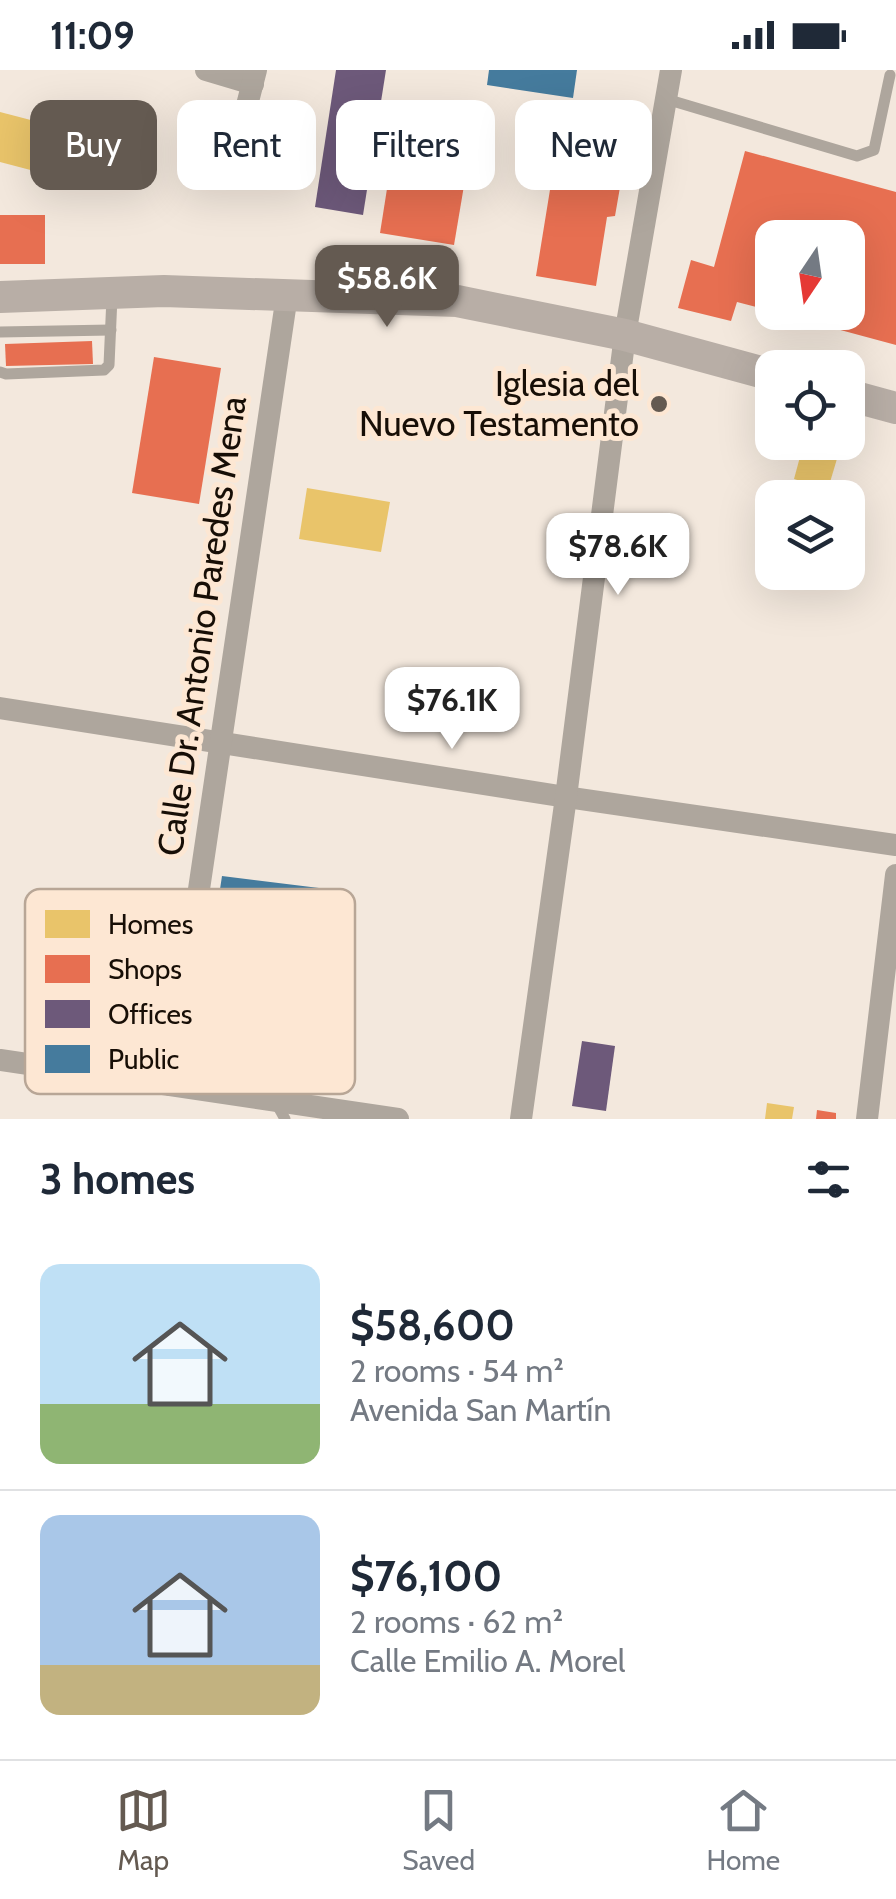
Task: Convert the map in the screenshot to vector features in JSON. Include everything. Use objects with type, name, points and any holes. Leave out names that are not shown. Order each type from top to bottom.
[{"type":"main road","points":[[0,296],[164,291],[457,301],[625,335],[755,370]]},
{"type":"main road","points":[[865,400],[896,408]]},
{"type":"street","points":[[206,70],[255,77]]},
{"type":"street","points":[[520,1119],[625,335],[671,70]]},
{"type":"street","name":"Calle Dr. Antonio Paredes Mena","points":[[198,889],[287,295]]},
{"type":"street","points":[[0,708],[896,845]]},
{"type":"street","points":[[867,1119],[896,875]]},
{"type":"street","points":[[0,1060],[25,1064]]},
{"type":"street","points":[[210,1094],[280,1110],[398,1119]]},
{"type":"lane","points":[[666,99],[857,156],[874,150],[890,75]]},
{"type":"lane","points":[[0,372],[104,370],[109,365],[112,293]]},
{"type":"lane","points":[[0,332],[111,330]]},
{"type":"building: Homes","points":[[0,112],[30,120],[30,170],[0,162]]},
{"type":"building: Homes","points":[[799,460],[837,460],[831,480],[794,479]]},
{"type":"building: Homes","points":[[307,488],[390,502],[381,552],[299,539]]},
{"type":"building: Homes","points":[[767,1103],[794,1107],[792,1119],[765,1119]]},
{"type":"building: Shops","points":[[745,151],[896,192],[896,345],[840,330],[865,330],[865,220],[755,220],[755,307],[737,302],[731,321],[678,308],[691,260],[714,267]]},
{"type":"building: Shops","points":[[387,190],[463,190],[454,245],[380,233]]},
{"type":"building: Shops","points":[[550,190],[620,190],[615,216],[607,217],[596,286],[536,276]]},
{"type":"building: Shops","points":[[0,215],[45,215],[45,264],[0,264]]},
{"type":"building: Shops","points":[[92,341],[93,364],[6,366],[5,344]]},
{"type":"building: Shops","points":[[154,357],[221,368],[199,504],[132,493]]},
{"type":"building: Shops","points":[[817,1110],[836,1113],[836,1119],[816,1119]]},
{"type":"building: Offices","points":[[336,70],[386,70],[381,100],[336,100],[336,190],[367,190],[363,215],[315,207]]},
{"type":"building: Offices","points":[[582,1041],[615,1046],[606,1111],[572,1106]]},
{"type":"building: Public","points":[[489,70],[577,70],[573,98],[487,85]]},
{"type":"building: Public","points":[[222,876],[319,889],[220,889]]},
{"type":"place","name":"Iglesia del Nuevo Testamento","points":[[659,404]]}]
